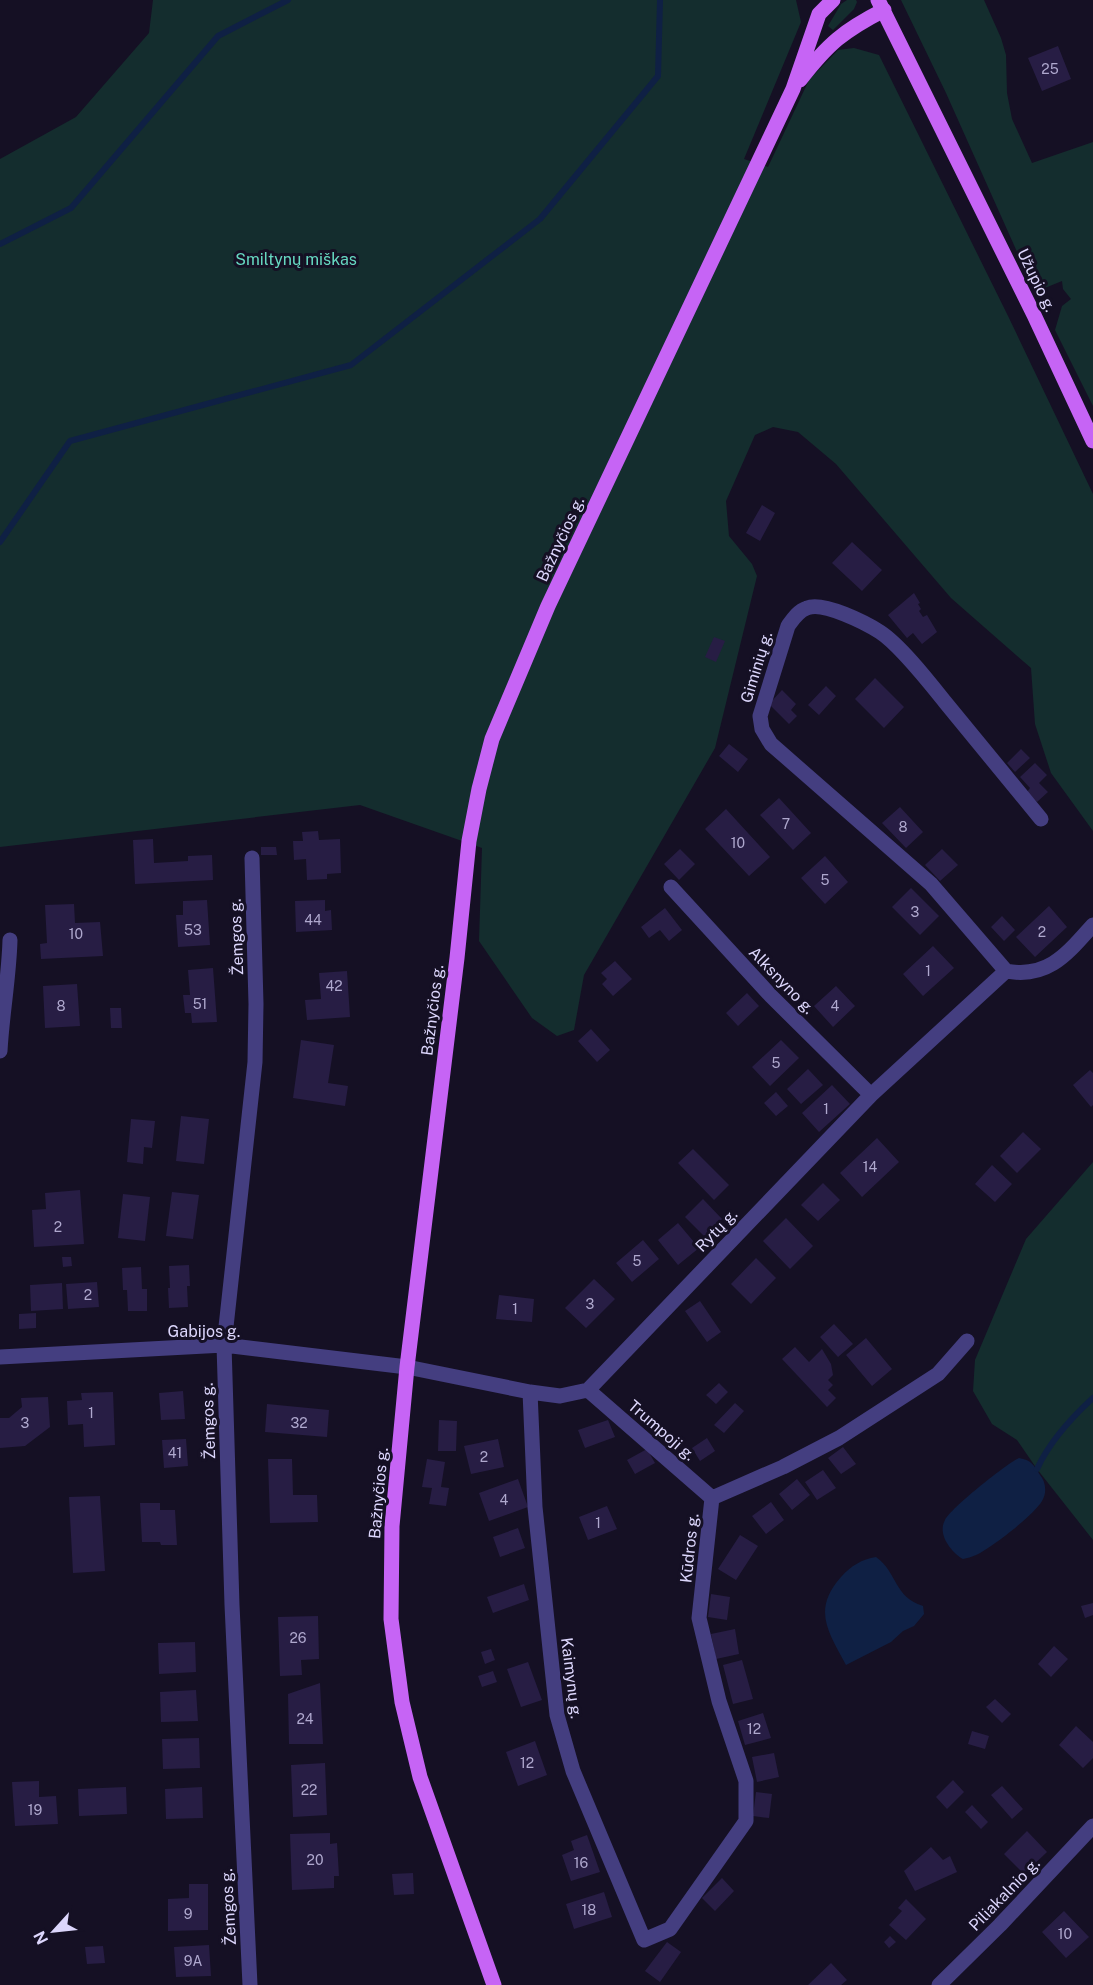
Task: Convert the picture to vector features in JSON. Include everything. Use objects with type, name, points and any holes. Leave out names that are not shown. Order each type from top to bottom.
[{"type":"main road","name":"Bažnyčios g.","points":[[494,1985],[420,1777],[400,1690],[391,1619],[392,1526],[408,1367],[469,841],[492,740],[548,606],[793,89],[820,7],[833,0]]},
{"type":"main road","name":"Bažnyčios g.","points":[[793,89],[840,35],[881,5]]},
{"type":"main road","name":"Užupio g.","points":[[881,5],[1093,441]]},
{"type":"street","name":"Giminių g.","points":[[1006,971],[931,884],[771,744],[762,729],[760,716],[788,627],[797,615],[807,608],[819,606],[880,632],[929,683],[1041,819]]},
{"type":"street","name":"Žemgos g.","points":[[250,1985],[232,1605],[224,1346],[255,1062],[256,1005],[252,858]]},
{"type":"street","name":"Alksnyno g.","points":[[671,887],[771,996],[871,1095]]},
{"type":"street","points":[[1006,971],[1030,973],[1043,970],[1064,957],[1093,925]]},
{"type":"street","points":[[0,1051],[10,940]]},
{"type":"street","name":"Rytų g.","points":[[588,1390],[871,1095],[1006,971]]},
{"type":"street","name":"Kūdros g.","points":[[704,1884],[746,1821],[746,1781],[719,1701],[699,1618],[712,1498],[783,1467],[839,1438],[938,1374],[967,1341]]},
{"type":"street","name":"Gabijos g.","points":[[0,1357],[224,1346],[408,1367]]},
{"type":"street","points":[[408,1367],[560,1396],[588,1390]]},
{"type":"street","name":"Trumpoji g.","points":[[588,1390],[712,1498]]},
{"type":"street","name":"Kaimynų g.","points":[[530,1392],[535,1507],[557,1715],[573,1771],[644,1940],[670,1929],[704,1884]]},
{"type":"street","name":"Piliakalnio g.","points":[[939,1985],[1000,1925],[1093,1826]]},
{"type":"green space","name":"Smiltynų miškas","points":[[153,0],[796,0],[801,22],[744,159],[768,167],[809,80],[838,50],[854,48],[879,55],[1093,494],[1093,831],[1051,773],[1035,724],[1031,668],[951,598],[836,464],[798,432],[773,427],[755,435],[726,501],[729,536],[752,564],[757,576],[715,748],[584,975],[574,1030],[557,1036],[532,1018],[479,941],[482,848],[360,805],[0,847],[0,159],[76,117],[149,33]]},
{"type":"green space","points":[[847,0],[857,2],[854,9],[833,30],[828,26],[841,4]]},
{"type":"green space","points":[[901,0],[984,0],[1006,55],[1007,93],[1012,119],[1032,163],[1093,142],[1093,406],[1055,330],[1062,306],[1071,299],[1063,289],[1062,281],[1035,292],[946,93]]},
{"type":"green space","points":[[1093,1162],[1093,1540],[1017,1440],[992,1424],[973,1391],[975,1360],[1026,1239]]},
{"type":"water","points":[[1019,1458],[1026,1460],[1036,1468],[1045,1484],[1044,1498],[1022,1522],[1001,1539],[976,1555],[963,1559],[946,1542],[943,1531],[945,1520],[979,1487]]},
{"type":"water","points":[[876,1557],[883,1563],[906,1596],[923,1606],[924,1614],[914,1626],[903,1631],[891,1642],[846,1665],[826,1621],[827,1600],[841,1577],[861,1561]]},
{"type":"building","points":[[1058,46],[1071,79],[1042,91],[1028,58]]},
{"type":"building","points":[[762,505],[775,513],[760,541],[746,533]]},
{"type":"building","points":[[852,542],[882,570],[862,591],[832,563]]},
{"type":"building","points":[[914,593],[920,603],[918,604],[921,609],[919,611],[923,617],[927,615],[937,632],[922,644],[913,633],[907,638],[888,615]]},
{"type":"building","points":[[714,637],[725,641],[716,662],[705,657]]},
{"type":"building","points":[[875,678],[904,707],[884,728],[855,699]]},
{"type":"building","points":[[826,686],[836,696],[819,715],[808,705]]},
{"type":"building","points":[[782,690],[796,704],[791,710],[797,716],[789,724],[769,704]]},
{"type":"building","points":[[729,744],[748,759],[738,772],[719,756]]},
{"type":"building","points":[[1021,749],[1030,758],[1015,772],[1007,763]]},
{"type":"building","points":[[1035,763],[1047,775],[1039,783],[1048,792],[1037,802],[1027,792],[1030,788],[1020,777]]},
{"type":"building","points":[[779,798],[811,833],[793,850],[760,815]]},
{"type":"building","points":[[900,807],[923,832],[906,848],[882,823]]},
{"type":"building","points":[[726,809],[770,857],[749,876],[705,829]]},
{"type":"building","points":[[318,831],[319,840],[340,839],[341,873],[327,874],[327,879],[307,880],[306,859],[294,860],[293,841],[303,841],[302,832]]},
{"type":"building","points":[[153,839],[154,863],[188,861],[188,856],[212,855],[213,880],[135,884],[133,840]]},
{"type":"building","points":[[261,847],[276,847],[277,855],[261,855]]},
{"type":"building","points":[[680,849],[695,864],[679,880],[664,864]]},
{"type":"building","points":[[942,849],[958,865],[940,881],[925,865]]},
{"type":"building","points":[[825,856],[848,882],[825,904],[801,878]]},
{"type":"building","points":[[911,888],[939,916],[920,935],[892,907]]},
{"type":"building","points":[[207,900],[210,945],[178,947],[176,915],[183,915],[183,901]]},
{"type":"building","points":[[325,900],[325,911],[331,910],[332,930],[296,932],[295,901]]},
{"type":"building","points":[[74,904],[75,923],[100,922],[103,956],[41,959],[40,944],[47,943],[45,905]]},
{"type":"building","points":[[1049,906],[1067,927],[1035,957],[1016,937]]},
{"type":"building","points":[[665,908],[682,930],[669,941],[660,930],[649,938],[641,927]]},
{"type":"building","points":[[1002,916],[1015,930],[1004,941],[991,927]]},
{"type":"building","points":[[933,946],[954,968],[923,996],[903,974]]},
{"type":"building","points":[[615,961],[632,979],[613,996],[602,984],[607,979],[601,973]]},
{"type":"building","points":[[213,968],[217,1022],[192,1023],[191,1013],[185,1013],[183,995],[190,995],[188,970]]},
{"type":"building","points":[[347,971],[350,1017],[307,1020],[305,1000],[321,999],[319,973]]},
{"type":"building","points":[[77,984],[80,1026],[45,1028],[43,986]]},
{"type":"building","points":[[836,986],[855,1006],[833,1027],[814,1006]]},
{"type":"building","points":[[747,993],[759,1006],[738,1026],[726,1013]]},
{"type":"building","points":[[110,1008],[121,1008],[122,1028],[111,1028]]},
{"type":"building","points":[[591,1029],[610,1050],[597,1062],[578,1041]]},
{"type":"building","points":[[301,1040],[334,1045],[328,1083],[348,1086],[345,1106],[293,1098]]},
{"type":"building","points":[[781,1040],[799,1058],[770,1086],[752,1067]]},
{"type":"building","points":[[808,1069],[823,1085],[801,1104],[787,1089]]},
{"type":"building","points":[[1090,1070],[1093,1073],[1093,1105],[1091,1107],[1073,1085]]},
{"type":"building","points":[[832,1085],[850,1104],[819,1132],[802,1113]]},
{"type":"building","points":[[776,1092],[788,1106],[776,1116],[764,1103]]},
{"type":"building","points":[[181,1116],[209,1119],[204,1164],[176,1161]]},
{"type":"building","points":[[131,1119],[155,1121],[152,1148],[144,1147],[143,1164],[127,1162]]},
{"type":"building","points":[[1023,1132],[1041,1149],[1017,1173],[1000,1156]]},
{"type":"building","points":[[877,1138],[899,1162],[862,1197],[840,1173]]},
{"type":"building","points":[[693,1149],[729,1185],[714,1200],[678,1163]]},
{"type":"building","points":[[992,1165],[1012,1184],[995,1202],[975,1184]]},
{"type":"building","points":[[823,1183],[840,1200],[818,1221],[801,1205]]},
{"type":"building","points":[[80,1190],[84,1244],[34,1247],[32,1210],[46,1209],[45,1193]]},
{"type":"building","points":[[172,1192],[199,1195],[193,1239],[166,1236]]},
{"type":"building","points":[[123,1194],[150,1197],[145,1241],[118,1238]]},
{"type":"building","points":[[703,1199],[722,1219],[705,1237],[685,1217]]},
{"type":"building","points":[[786,1218],[813,1246],[790,1269],[763,1241]]},
{"type":"building","points":[[678,1223],[699,1248],[678,1265],[658,1240]]},
{"type":"building","points":[[643,1240],[659,1259],[632,1282],[616,1263]]},
{"type":"building","points":[[62,1257],[71,1257],[72,1266],[63,1267]]},
{"type":"building","points":[[756,1258],[776,1278],[751,1304],[731,1284]]},
{"type":"building","points":[[189,1265],[188,1307],[169,1308],[169,1266]]},
{"type":"building","points":[[141,1267],[142,1289],[147,1289],[147,1311],[128,1311],[127,1290],[123,1290],[122,1268]]},
{"type":"building","points":[[594,1279],[615,1299],[586,1328],[565,1308]]},
{"type":"building","points":[[97,1282],[99,1307],[68,1309],[66,1284]]},
{"type":"building","points":[[62,1283],[63,1309],[31,1311],[30,1285]]},
{"type":"building","points":[[499,1295],[534,1299],[532,1322],[496,1319]]},
{"type":"building","points":[[700,1301],[721,1332],[707,1342],[685,1311]]},
{"type":"building","points":[[36,1313],[36,1328],[19,1329],[19,1314]]},
{"type":"building","points":[[834,1324],[853,1344],[838,1357],[820,1337]]},
{"type":"building","points":[[866,1338],[892,1369],[872,1386],[846,1355]]},
{"type":"building","points":[[795,1347],[809,1362],[822,1349],[831,1364],[833,1375],[828,1380],[833,1385],[828,1390],[836,1398],[827,1407],[782,1359]]},
{"type":"building","points":[[719,1383],[728,1392],[716,1404],[706,1395]]},
{"type":"building","points":[[183,1391],[185,1419],[161,1420],[159,1393]]},
{"type":"building","points":[[113,1392],[115,1445],[84,1447],[83,1424],[68,1425],[67,1401],[82,1400],[81,1393]]},
{"type":"building","points":[[48,1397],[50,1427],[25,1446],[0,1448],[0,1418],[9,1418],[22,1407],[21,1398]]},
{"type":"building","points":[[735,1403],[744,1411],[724,1433],[714,1425]]},
{"type":"building","points":[[267,1404],[329,1410],[327,1437],[265,1432]]},
{"type":"building","points":[[439,1420],[457,1421],[456,1451],[438,1451]]},
{"type":"building","points":[[608,1420],[615,1437],[585,1448],[578,1430]]},
{"type":"building","points":[[707,1438],[715,1451],[700,1461],[692,1448]]},
{"type":"building","points":[[186,1439],[188,1466],[164,1468],[162,1440]]},
{"type":"building","points":[[498,1439],[504,1467],[471,1474],[464,1446]]},
{"type":"building","points":[[843,1447],[856,1464],[841,1474],[828,1458]]},
{"type":"building","points":[[647,1449],[655,1463],[635,1474],[627,1460]]},
{"type":"building","points":[[268,1459],[292,1459],[293,1495],[317,1495],[318,1522],[270,1523]]},
{"type":"building","points":[[427,1459],[445,1462],[441,1487],[449,1488],[446,1506],[429,1504],[432,1488],[422,1487]]},
{"type":"building","points":[[823,1470],[836,1488],[817,1500],[805,1482]]},
{"type":"building","points":[[518,1479],[528,1507],[489,1521],[479,1493]]},
{"type":"building","points":[[797,1479],[810,1495],[792,1510],[779,1494]]},
{"type":"building","points":[[100,1496],[105,1571],[73,1573],[69,1497]]},
{"type":"building","points":[[771,1502],[784,1520],[766,1534],[752,1516]]},
{"type":"building","points":[[140,1503],[160,1503],[160,1510],[175,1510],[177,1545],[142,1542]]},
{"type":"building","points":[[607,1506],[617,1529],[588,1540],[579,1517]]},
{"type":"building","points":[[518,1528],[525,1548],[500,1557],[493,1537]]},
{"type":"building","points":[[740,1535],[758,1546],[736,1580],[718,1569]]},
{"type":"building","points":[[524,1584],[529,1600],[493,1613],[487,1597]]},
{"type":"building","points":[[711,1594],[730,1597],[727,1620],[708,1617]]},
{"type":"building","points":[[1093,1603],[1093,1615],[1085,1618],[1081,1606]]},
{"type":"building","points":[[318,1616],[319,1659],[301,1660],[302,1675],[280,1676],[278,1617]]},
{"type":"building","points":[[735,1629],[739,1654],[716,1659],[711,1634]]},
{"type":"building","points":[[195,1642],[196,1672],[159,1674],[158,1643]]},
{"type":"building","points":[[1054,1646],[1068,1659],[1051,1677],[1038,1664]]},
{"type":"building","points":[[491,1649],[495,1660],[485,1664],[481,1652]]},
{"type":"building","points":[[742,1660],[753,1699],[733,1704],[723,1665]]},
{"type":"building","points":[[528,1662],[542,1700],[521,1707],[507,1669]]},
{"type":"building","points":[[493,1671],[497,1682],[482,1687],[478,1676]]},
{"type":"building","points":[[320,1683],[323,1744],[289,1744],[288,1694]]},
{"type":"building","points":[[196,1690],[198,1721],[161,1722],[160,1692]]},
{"type":"building","points":[[995,1699],[1011,1714],[1002,1723],[986,1707]]},
{"type":"building","points":[[763,1713],[771,1738],[745,1745],[738,1721]]},
{"type":"building","points":[[1076,1726],[1093,1742],[1093,1758],[1083,1768],[1059,1745]]},
{"type":"building","points":[[972,1731],[989,1736],[985,1749],[968,1744]]},
{"type":"building","points":[[199,1738],[200,1768],[163,1769],[162,1739]]},
{"type":"building","points":[[535,1741],[547,1775],[518,1786],[506,1752]]},
{"type":"building","points":[[774,1753],[779,1777],[757,1782],[752,1757]]},
{"type":"building","points":[[325,1763],[327,1815],[293,1817],[291,1765]]},
{"type":"building","points":[[953,1780],[964,1792],[947,1809],[936,1797]]},
{"type":"building","points":[[39,1781],[39,1797],[56,1796],[58,1824],[15,1826],[12,1782]]},
{"type":"building","points":[[1002,1786],[1023,1809],[1012,1819],[991,1795]]},
{"type":"building","points":[[126,1787],[127,1814],[79,1816],[78,1789]]},
{"type":"building","points":[[202,1787],[203,1818],[166,1819],[165,1789]]},
{"type":"building","points":[[756,1792],[772,1794],[769,1818],[753,1816]]},
{"type":"building","points":[[972,1805],[988,1822],[981,1829],[965,1812]]},
{"type":"building","points":[[1027,1831],[1047,1852],[1024,1874],[1004,1854]]},
{"type":"building","points":[[330,1833],[330,1844],[337,1843],[339,1876],[334,1876],[334,1888],[292,1890],[290,1834]]},
{"type":"building","points":[[587,1835],[600,1872],[571,1881],[562,1855],[574,1850],[571,1841]]},
{"type":"building","points":[[931,1847],[943,1860],[950,1856],[957,1872],[915,1891],[904,1871]]},
{"type":"building","points":[[413,1873],[414,1894],[394,1895],[392,1874]]},
{"type":"building","points":[[722,1878],[734,1891],[715,1911],[702,1898]]},
{"type":"building","points":[[189,1884],[208,1884],[208,1930],[168,1931],[168,1899],[189,1898]]},
{"type":"building","points":[[604,1892],[612,1917],[574,1929],[566,1904]]},
{"type":"building","points":[[906,1899],[926,1919],[906,1940],[889,1925],[902,1911],[898,1908]]},
{"type":"building","points":[[1064,1911],[1089,1937],[1066,1958],[1042,1932]]},
{"type":"building","points":[[890,1936],[896,1942],[889,1948],[884,1942]]},
{"type":"building","points":[[667,1942],[681,1952],[660,1982],[645,1971]]},
{"type":"building","points":[[209,1945],[211,1976],[176,1977],[174,1947]]},
{"type":"building","points":[[103,1946],[105,1963],[87,1964],[85,1947]]},
{"type":"building","points":[[831,1963],[847,1980],[841,1985],[808,1985]]},
{"type":"waterway","points":[[0,244],[71,208],[218,36],[288,0]]},
{"type":"waterway","points":[[0,542],[70,441],[351,365],[540,219],[658,76],[660,0]]},
{"type":"waterway","points":[[1037,1469],[1061,1431],[1093,1398]]}]
